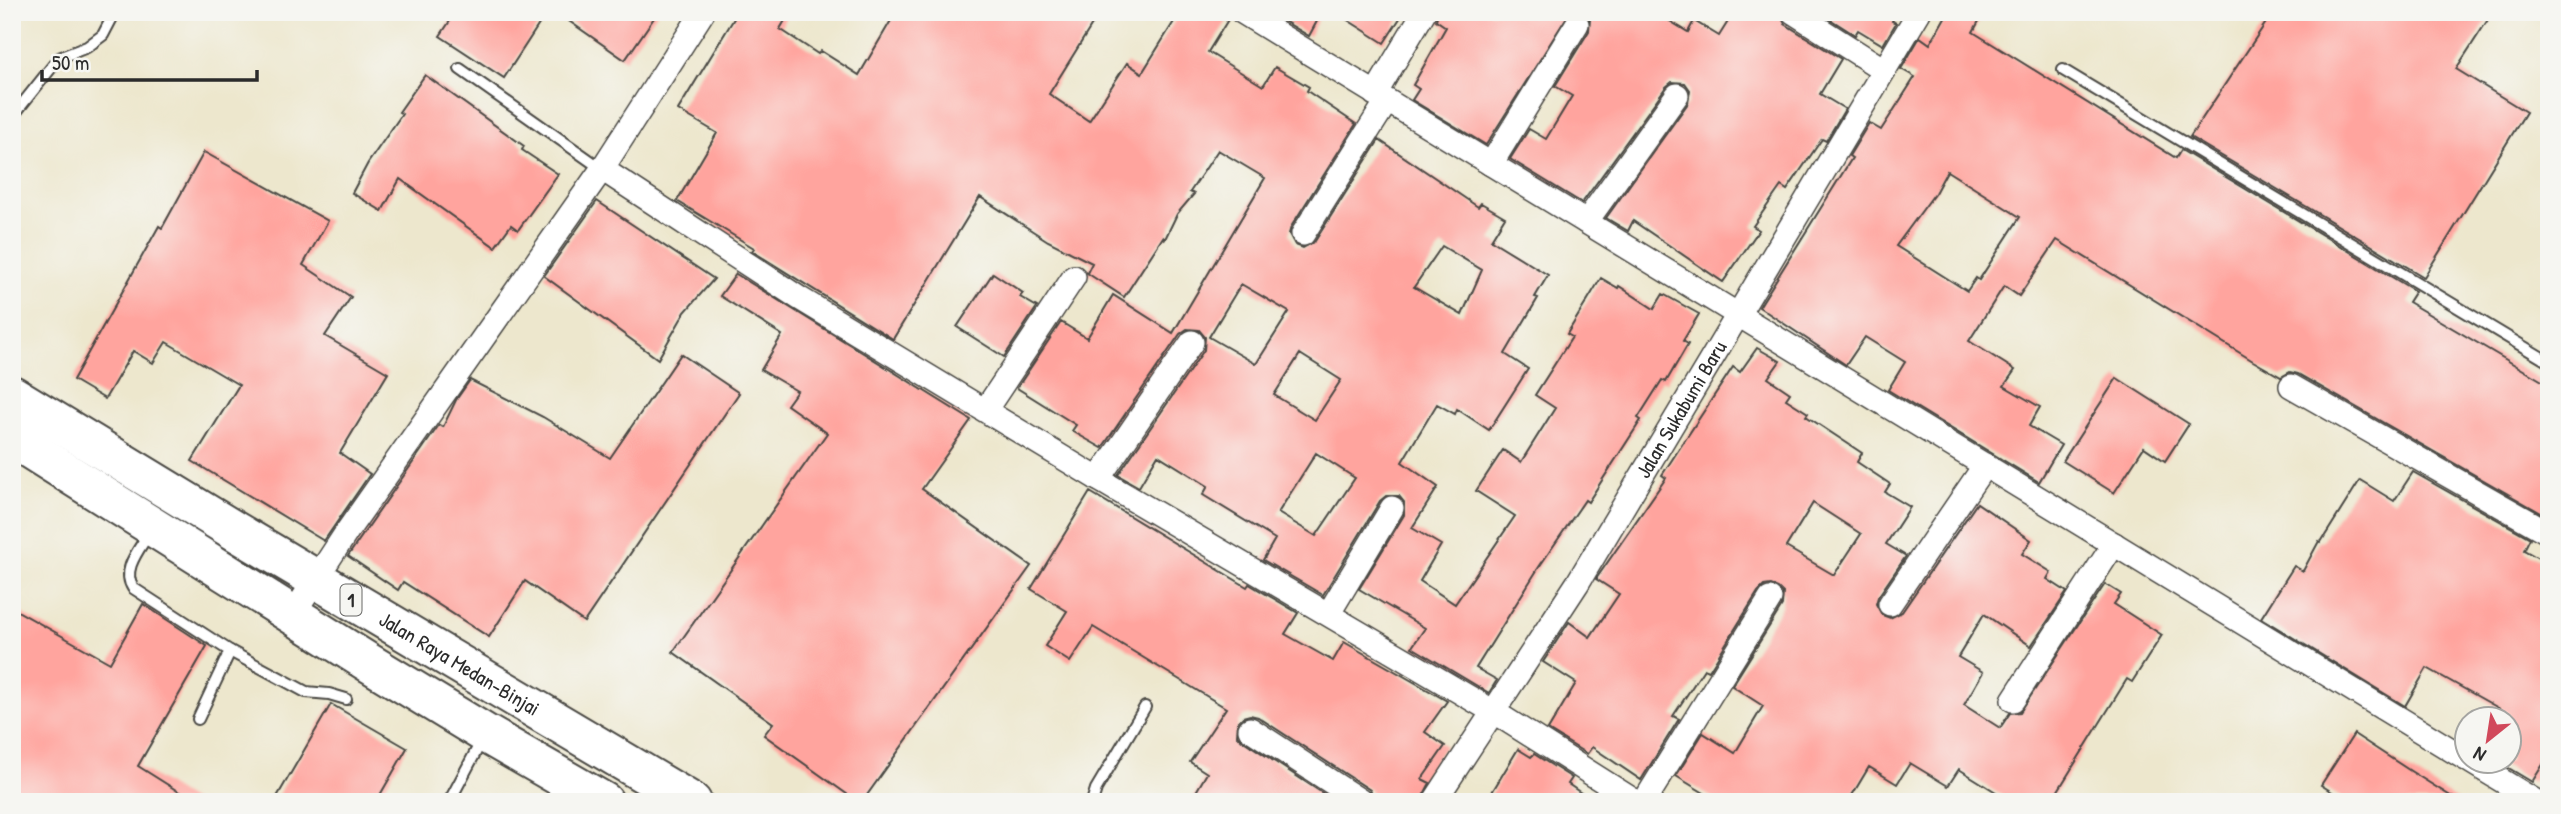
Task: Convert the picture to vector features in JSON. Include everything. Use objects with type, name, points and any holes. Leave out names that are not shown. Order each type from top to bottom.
[{"type":"highway","name":"Jalan Raya Medan-Binjai","points":[[12,395],[543,716],[692,802]]},
{"type":"highway","name":"Jalan Raya Medan-Binjai","points":[[12,438],[486,734],[522,753],[566,786],[604,802]]},
{"type":"highway","points":[[522,753],[543,716]]},
{"type":"street","points":[[293,614],[602,169],[702,12]]},
{"type":"street","points":[[1242,12],[2452,750]]},
{"type":"street","points":[[1303,234],[1381,97],[1424,12]]},
{"type":"street","points":[[1793,12],[1884,70]]},
{"type":"street","name":"Jalan Sukabumi Baru","points":[[1434,802],[1577,584],[1919,12]]},
{"type":"street","points":[[1491,164],[1577,24]]},
{"type":"street","points":[[1586,222],[1677,95]]},
{"type":"street","points":[[602,169],[799,298],[1098,479],[1494,712],[1636,802]]},
{"type":"street","points":[[986,409],[1074,277]]},
{"type":"street","points":[[1098,479],[1192,342]]},
{"type":"street","points":[[2291,386],[2549,533]]},
{"type":"street","points":[[1890,604],[1985,465]]},
{"type":"street","points":[[1329,613],[1392,508]]},
{"type":"street","points":[[2013,700],[2114,544]]},
{"type":"street","points":[[1644,802],[1770,599]]},
{"type":"street","points":[[1250,729],[1362,802]]},
{"type":"street","points":[[2495,776],[2537,802]]},
{"type":"lane","points":[[12,117],[59,58],[87,47],[103,36],[116,12]]},
{"type":"lane","points":[[460,69],[602,169]]},
{"type":"lane","points":[[2063,70],[2549,362]]},
{"type":"lane","points":[[152,527],[129,566],[128,580],[133,588],[230,651],[296,688],[346,699]]},
{"type":"lane","points":[[198,719],[230,651]]},
{"type":"lane","points":[[1092,802],[1096,789],[1145,706]]},
{"type":"lane","points":[[449,802],[486,734]]},
{"type":"building","points":[[456,12],[547,12],[504,78],[440,36]]},
{"type":"building","points":[[556,12],[658,12],[625,60]]},
{"type":"building","points":[[738,12],[790,12],[780,29],[818,54],[821,51],[859,75],[896,12],[1100,12],[1049,94],[1089,121],[1127,63],[1142,73],[1180,12],[1228,12],[1229,18],[1208,52],[1263,86],[1275,67],[1309,87],[1307,91],[1356,124],[1291,227],[1289,234],[1295,245],[1303,248],[1315,241],[1379,140],[1478,207],[1481,203],[1505,217],[1491,240],[1548,275],[1535,297],[1538,298],[1505,354],[1528,369],[1489,430],[1457,409],[1455,414],[1437,404],[1402,462],[1438,487],[1412,528],[1441,545],[1420,581],[1455,604],[1515,516],[1476,491],[1503,450],[1521,462],[1555,408],[1535,395],[1572,337],[1567,334],[1601,278],[1618,288],[1619,286],[1654,309],[1663,294],[1699,314],[1683,341],[1688,344],[1666,382],[1662,380],[1638,418],[1641,420],[1588,502],[1585,500],[1539,567],[1476,668],[1497,680],[1489,693],[1412,647],[1425,628],[1359,589],[1404,515],[1404,502],[1399,496],[1386,496],[1380,501],[1323,595],[1263,560],[1275,539],[1203,495],[1208,486],[1158,455],[1139,487],[1118,475],[1204,350],[1205,337],[1199,330],[1187,329],[1180,334],[1102,448],[1072,431],[1076,425],[1017,388],[1061,322],[1087,338],[1113,295],[1173,333],[1265,178],[1218,150],[1190,192],[1194,194],[1177,214],[1165,239],[1163,237],[1124,297],[1087,273],[1092,263],[1048,241],[980,197],[893,339],[677,201],[717,133],[678,110]],"holes":[[[1442,246],[1482,270],[1462,315],[1414,287]],[[1241,284],[1289,312],[1256,364],[1209,337]],[[1300,354],[1341,380],[1315,420],[1274,395]],[[1316,453],[1355,478],[1316,536],[1278,513]]]},
{"type":"building","points":[[1269,12],[1322,12],[1309,36]]},
{"type":"building","points":[[1335,12],[1404,12],[1384,43]]},
{"type":"building","points":[[1438,12],[1570,12],[1486,145],[1412,100],[1419,89],[1413,85],[1446,27],[1436,20]]},
{"type":"building","points":[[1584,12],[1655,12],[1688,32],[1694,21],[1719,36],[1734,12],[1779,12],[1785,24],[1841,59],[1820,94],[1845,109],[1826,141],[1822,139],[1787,190],[1781,186],[1753,226],[1759,230],[1723,282],[1633,221],[1628,231],[1606,218],[1688,103],[1690,90],[1685,83],[1672,82],[1666,87],[1582,203],[1510,159],[1529,129],[1546,139],[1572,96],[1555,86],[1589,31],[1590,18]]},
{"type":"building","points":[[1819,12],[1896,12],[1892,21],[1896,23],[1883,45],[1858,30],[1855,35]]},
{"type":"building","points":[[1948,12],[1964,12],[1979,21],[1973,32],[2176,158],[2181,150],[2415,291],[2408,302],[2549,385],[2549,503],[2543,514],[2298,374],[2290,372],[2281,377],[2057,240],[2019,296],[2004,286],[1969,341],[2015,370],[2004,386],[2040,407],[2029,426],[2061,445],[2039,482],[1888,390],[1905,362],[1865,337],[1846,365],[1759,307],[1852,158],[1849,156],[1869,123],[1881,130],[1915,77],[1901,69],[1920,37],[1930,44]],"holes":[[[1947,171],[2020,217],[1979,280],[1976,278],[1967,291],[1896,246],[1935,193]]]},
{"type":"building","points":[[2273,12],[2493,12],[2456,69],[2526,112],[2424,277],[2190,137]]},
{"type":"building","points":[[425,75],[524,146],[522,150],[558,174],[518,230],[511,225],[495,247],[400,179],[382,211],[352,193],[368,163],[402,114],[399,112]]},
{"type":"building","points":[[204,152],[328,221],[303,265],[351,297],[325,336],[388,373],[340,453],[370,474],[324,541],[192,461],[239,385],[166,342],[153,363],[133,351],[105,399],[73,380],[159,226],[162,228]]},
{"type":"building","points":[[597,201],[714,279],[685,312],[658,359],[544,276]]},
{"type":"building","points":[[993,273],[1023,293],[1020,297],[1037,307],[1004,357],[957,327]]},
{"type":"building","points":[[736,274],[971,420],[922,489],[1031,566],[862,802],[858,802],[764,735],[773,723],[673,652],[827,433],[787,405],[797,391],[761,370],[782,335],[720,296]]},
{"type":"building","points":[[1757,348],[1780,361],[1768,378],[1790,393],[1786,399],[1808,413],[1806,416],[1862,453],[1857,462],[1890,484],[1885,492],[1910,507],[1886,544],[1906,556],[1878,597],[1876,604],[1882,615],[1890,618],[1902,612],[1977,503],[2031,540],[2022,554],[2051,572],[2047,579],[2067,592],[2031,646],[1984,614],[1958,657],[1983,672],[1964,705],[2000,728],[2010,713],[2020,712],[2105,584],[2121,594],[2114,604],[2162,635],[2132,682],[2127,679],[2051,802],[2012,802],[1959,769],[1948,786],[1910,763],[1897,784],[1869,767],[1848,802],[1719,802],[1676,776],[1703,733],[1735,753],[1763,706],[1732,686],[1782,606],[1783,593],[1771,585],[1764,586],[1758,592],[1709,671],[1704,669],[1673,716],[1679,719],[1641,780],[1592,747],[1587,754],[1548,730],[1576,683],[1543,662],[1569,622],[1590,637],[1619,594],[1596,579],[1666,478],[1662,475],[1733,367],[1740,372]],"holes":[[[1813,503],[1861,534],[1834,575],[1786,547]]]},
{"type":"building","points":[[681,354],[739,393],[584,622],[525,581],[489,637],[403,582],[398,590],[348,556],[439,425],[443,427],[456,400],[470,380],[543,417],[610,458]]},
{"type":"building","points":[[2117,378],[2189,424],[2165,461],[2144,447],[2114,493],[2063,461]]},
{"type":"building","points":[[2413,472],[2530,538],[2524,550],[2549,564],[2549,755],[2532,782],[2522,776],[2522,706],[2495,706],[2427,668],[2405,706],[2261,618],[2294,566],[2303,571],[2319,541],[2321,542],[2360,480],[2394,501]]},
{"type":"building","points":[[1090,492],[1247,587],[1249,584],[1298,613],[1285,634],[1333,661],[1344,642],[1447,701],[1425,732],[1445,746],[1422,779],[1430,783],[1420,802],[1376,802],[1370,790],[1258,717],[1250,715],[1238,722],[1237,735],[1336,802],[1190,802],[1207,773],[1190,762],[1226,708],[1093,627],[1070,662],[1045,646],[1067,611],[1031,589]]},
{"type":"building","points":[[143,604],[207,646],[138,766],[195,802],[12,802],[12,608],[110,663]]},
{"type":"building","points":[[331,704],[407,748],[376,802],[274,802]]},
{"type":"building","points":[[2354,734],[2460,802],[2348,802],[2321,785]]},
{"type":"building","points":[[1518,749],[1531,757],[1534,754],[1572,778],[1568,784],[1594,802],[1486,802]]}]
